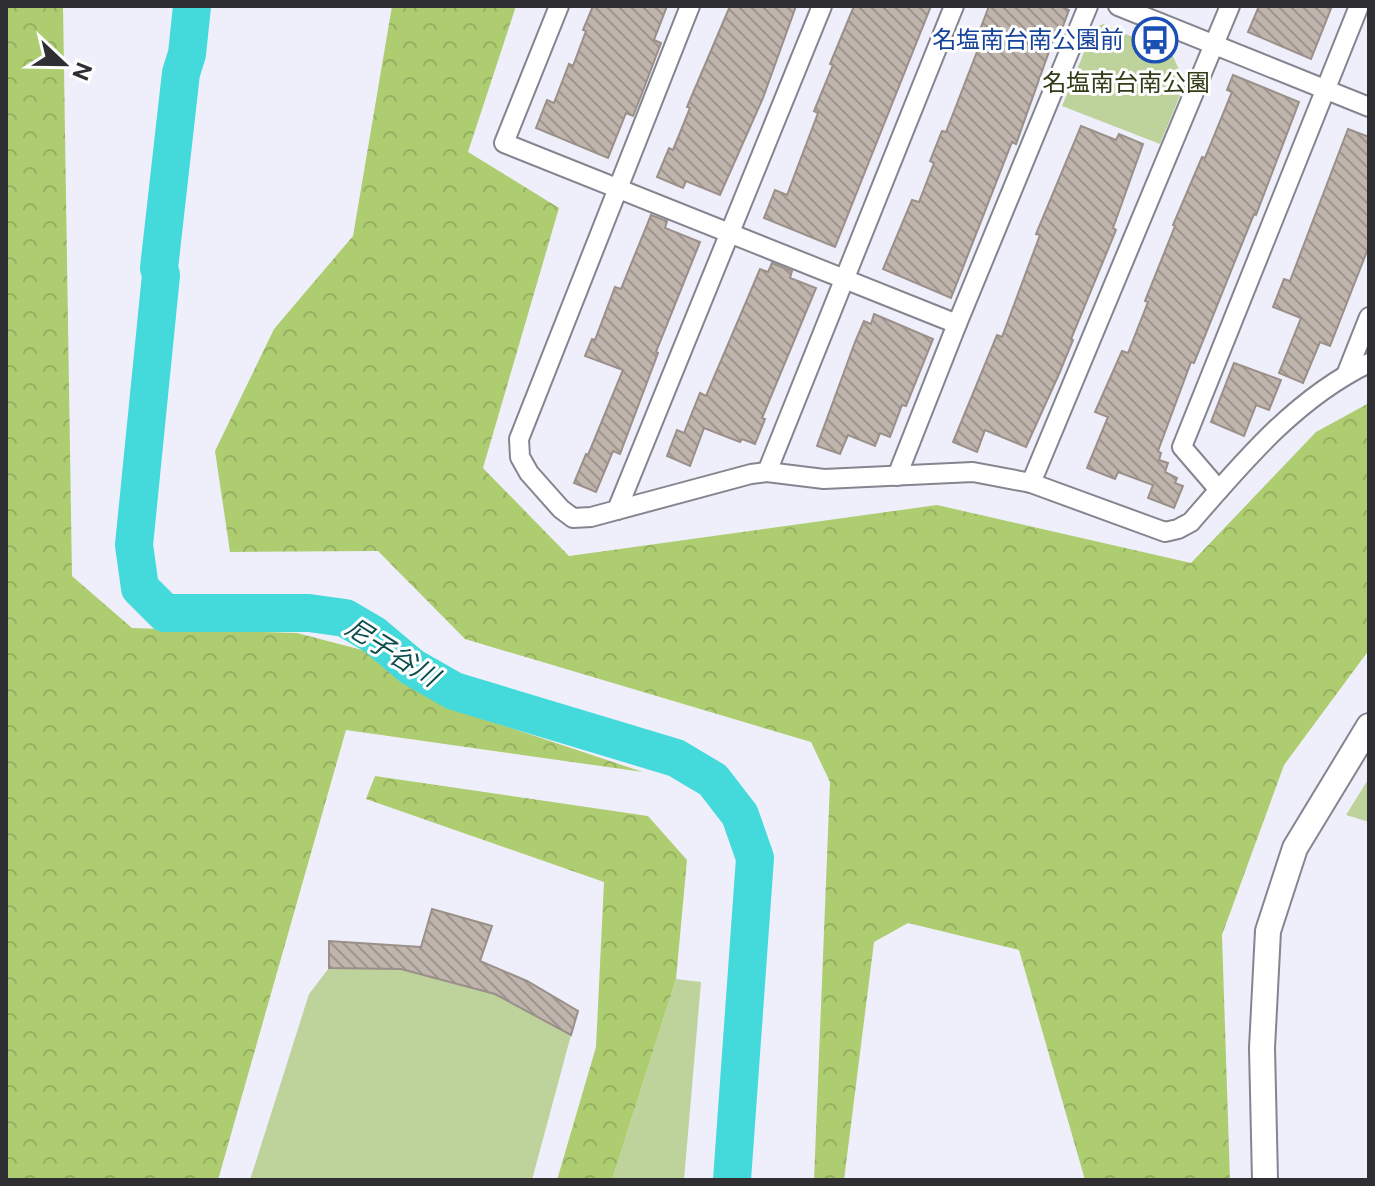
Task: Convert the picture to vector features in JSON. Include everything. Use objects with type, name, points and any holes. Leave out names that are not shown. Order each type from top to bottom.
[{"type":"street","points":[[559,6],[504,143],[957,324]]},
{"type":"street","points":[[690,6],[519,439],[520,457],[529,473],[573,518],[591,517],[705,485],[767,472],[824,479],[973,472],[1031,483],[1165,532],[1191,522],[1296,410],[1369,363]]},
{"type":"street","points":[[617,510],[822,6]]},
{"type":"street","points":[[767,472],[954,6]]},
{"type":"street","points":[[897,476],[1088,6]]},
{"type":"street","points":[[1118,6],[1369,107]]},
{"type":"street","points":[[1031,483],[1230,6]]},
{"type":"street","points":[[1219,490],[1182,447],[1359,6]]},
{"type":"street","points":[[1346,375],[1369,317]]},
{"type":"street","points":[[1265,1180],[1262,1048],[1268,931],[1295,848],[1365,740]]},
{"type":"green space","points":[[6,6],[63,6],[72,576],[132,628],[297,633],[366,651],[460,711],[643,772],[346,730],[218,1180],[6,1180]]},
{"type":"green space","points":[[392,6],[516,6],[468,152],[559,208],[483,468],[569,556],[937,505],[1191,563],[1316,432],[1369,403],[1369,650],[1284,765],[1222,935],[1230,1180],[1085,1180],[1019,950],[908,923],[874,942],[844,1180],[814,1180],[830,782],[811,742],[465,639],[378,551],[230,552],[215,451],[274,329],[353,236]]},
{"type":"green space","name":"名塩南台南公園","points":[[1103,24],[1172,54],[1185,83],[1160,144],[1062,106],[1094,28]]},
{"type":"green space","points":[[375,776],[648,816],[687,860],[676,979],[612,1180],[557,1180],[596,1047],[604,882],[366,799]]},
{"type":"green space","points":[[1369,778],[1369,822],[1346,815]]},
{"type":"green space","points":[[329,968],[401,969],[495,994],[571,1035],[532,1180],[250,1180],[309,994]]},
{"type":"green space","points":[[676,979],[701,982],[684,1180],[612,1180]]},
{"type":"building","points":[[593,6],[667,6],[654,40],[661,43],[641,96],[633,116],[626,113],[608,158],[536,128],[547,100],[554,103],[569,64],[573,66]]},
{"type":"building","points":[[730,6],[796,6],[763,98],[720,195],[686,181],[683,188],[657,177],[669,148],[673,150],[690,108],[687,107]]},
{"type":"building","points":[[854,6],[931,6],[835,247],[764,218],[775,190],[787,195],[818,113],[814,111],[833,65],[830,64]]},
{"type":"building","points":[[989,6],[1060,6],[1069,10],[1060,34],[1056,32],[1016,144],[1012,142],[951,298],[883,269],[912,200],[919,202],[934,163],[930,161],[942,131],[946,132],[980,44],[975,43]]},
{"type":"building","points":[[1259,6],[1332,6],[1311,59],[1248,32]]},
{"type":"building","points":[[1233,75],[1299,102],[1256,215],[1194,363],[1191,362],[1158,451],[1161,453],[1159,460],[1168,463],[1165,472],[1177,478],[1175,483],[1183,486],[1174,508],[1148,498],[1153,485],[1118,472],[1115,479],[1087,468],[1108,417],[1095,412],[1122,351],[1128,353],[1173,225],[1232,92],[1227,90]]},
{"type":"building","points":[[1081,126],[1116,140],[1119,134],[1143,144],[1113,228],[1116,230],[1059,374],[1026,447],[985,430],[977,452],[953,442],[997,335],[1002,337],[1040,235],[1036,234]]},
{"type":"building","points":[[1348,129],[1369,137],[1369,246],[1330,346],[1320,342],[1303,383],[1279,373],[1301,318],[1273,307],[1284,279],[1290,281]]},
{"type":"building","points":[[651,215],[667,221],[665,228],[700,242],[620,454],[613,451],[596,492],[574,483],[623,370],[585,356],[592,339],[595,340],[615,287],[621,289]]},
{"type":"building","points":[[772,263],[792,271],[790,278],[816,288],[762,418],[765,419],[755,444],[742,439],[740,442],[704,428],[690,466],[667,456],[677,430],[684,433],[700,393],[706,396],[760,269],[768,272]]},
{"type":"building","points":[[874,314],[933,339],[890,437],[880,433],[875,446],[848,435],[840,454],[817,446],[864,321],[871,324]]},
{"type":"building","points":[[1234,363],[1281,380],[1269,410],[1256,405],[1244,436],[1211,422]]},
{"type":"building","points":[[432,909],[492,926],[480,961],[527,981],[578,1011],[571,1035],[495,994],[401,969],[329,968],[329,941],[421,947]]},
{"type":"waterway","name":"尼子谷川","points":[[192,6],[187,54],[181,73],[159,268],[161,275],[134,545],[140,588],[165,613],[309,613],[345,618],[374,635],[412,667],[454,691],[676,758],[713,780],[740,815],[755,858],[732,1180]]},
{"type":"place","name":"名塩南台南公園前","points":[[1155,40]]}]
